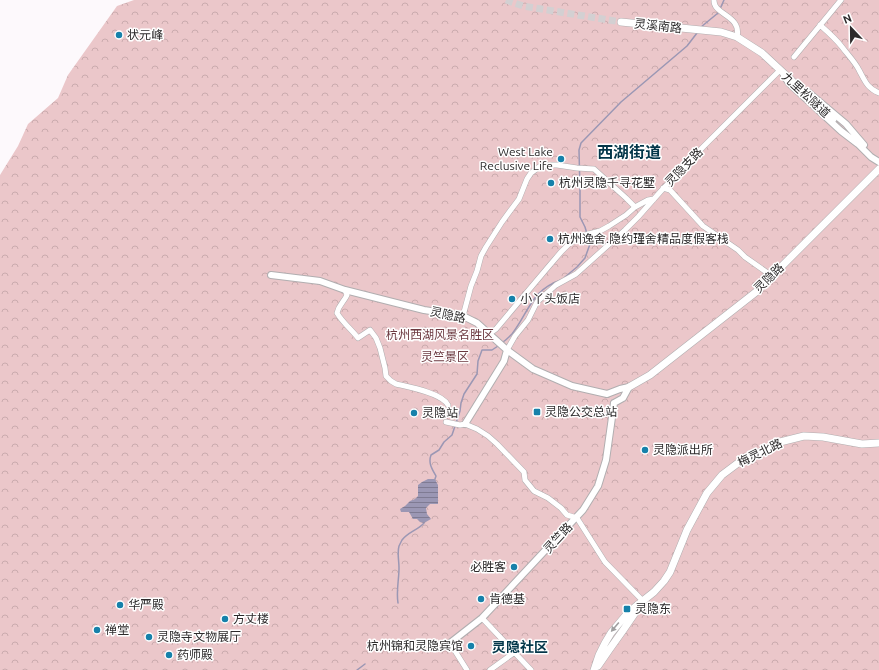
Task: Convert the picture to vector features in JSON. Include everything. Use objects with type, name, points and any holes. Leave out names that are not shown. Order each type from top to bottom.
[{"type":"main road","name":"灵溪南路","points":[[622,22],[721,32],[737,37]]},
{"type":"main road","points":[[737,37],[769,58],[780,70]]},
{"type":"main road","name":"九里松隧道","points":[[780,70],[833,120]]},
{"type":"main road","name":"灵隐路","points":[[629,387],[650,375],[756,292],[879,169]]},
{"type":"main road","name":"梅灵北路","points":[[595,670],[599,655],[610,633],[628,613],[644,601],[664,581],[670,572],[687,530],[707,493],[722,475],[738,462],[780,442],[804,436],[823,437],[862,444],[879,443]]},
{"type":"street","points":[[714,0],[714,3],[720,10],[735,23],[738,32],[737,37]]},
{"type":"street","points":[[794,57],[841,0]]},
{"type":"street","points":[[820,25],[835,38],[859,69],[863,79],[872,90],[879,93]]},
{"type":"street","points":[[780,70],[789,83],[840,132],[858,144],[871,157],[879,162]]},
{"type":"street","name":"灵隐支路","points":[[506,349],[528,320],[537,302],[556,285],[576,274],[614,241],[702,147],[780,70]]},
{"type":"street","points":[[463,316],[471,286],[483,252],[519,199],[527,179],[531,173],[539,167],[557,165],[594,169],[635,207]]},
{"type":"street","points":[[663,188],[670,190],[703,226],[772,276]]},
{"type":"street","points":[[489,334],[496,329],[561,252],[570,244],[588,234],[600,231],[626,216],[635,207],[648,200],[654,199]]},
{"type":"street","name":"灵隐路","points":[[271,275],[320,281],[345,290],[424,310],[463,316],[476,323],[506,349],[534,369],[572,386],[607,394]]},
{"type":"street","points":[[345,290],[347,295],[340,304],[337,314],[358,338],[370,330],[376,338],[380,348],[386,376],[396,384],[431,393],[443,400],[448,405]]},
{"type":"street","points":[[465,424],[504,361],[506,349]]},
{"type":"street","points":[[629,387],[623,398],[614,403],[607,394],[620,389],[629,387]]},
{"type":"street","name":"灵竺路","points":[[450,643],[482,618],[584,510],[598,486],[606,460],[614,403]]},
{"type":"street","points":[[446,422],[465,424],[477,429],[497,444],[524,472],[525,480],[534,491],[548,498],[567,515],[577,518],[605,562],[644,601]]},
{"type":"street","points":[[482,618],[531,670]]},
{"type":"street","points":[[450,643],[467,670]]},
{"type":"street","points":[[490,670],[515,652]]},
{"type":"green space","name":"灵竺景区","points":[[134,0],[879,0],[879,670],[0,670],[0,175],[18,146],[28,124],[58,98],[68,75],[117,6]]},
{"type":"shaded area","points":[[428,479],[435,479],[438,485],[438,504],[430,504],[426,508],[427,514],[431,519],[424,523],[417,519],[413,519],[409,512],[401,512],[400,509],[418,496],[418,485]]},
{"type":"waterway","points":[[720,9],[724,0]]},
{"type":"waterway","points":[[701,27],[718,13]]},
{"type":"waterway","points":[[565,277],[585,258],[590,244],[585,227],[580,217],[579,150],[581,143],[621,102],[687,46],[697,33]]},
{"type":"waterway","points":[[503,342],[518,326],[537,296],[551,284],[561,280]]},
{"type":"waterway","points":[[435,479],[436,476],[430,463],[431,455],[439,450],[444,442],[452,435],[464,394],[477,374],[478,361],[482,350],[492,350],[498,346]]},
{"type":"waterway","points":[[398,603],[399,546],[404,537],[424,523]]},
{"type":"waterway","points":[[357,670],[365,664]]},
{"type":"tunnel","points":[[506,0],[523,6],[621,22]]},
{"type":"place","name":"状元峰","points":[[119,35]]},
{"type":"place","name":"West Lake Reclusive Life","points":[[561,159]]},
{"type":"place","name":"杭州灵隐千寻花墅","points":[[551,183]]},
{"type":"place","name":"杭州逸舍.隐约瑾舍精品度假客栈","points":[[550,239]]},
{"type":"place","name":"小丫头饭店","points":[[512,299]]},
{"type":"place","name":"灵隐公交总站","points":[[537,412]]},
{"type":"place","name":"灵隐站","points":[[414,413]]},
{"type":"place","name":"灵隐派出所","points":[[645,450]]},
{"type":"place","name":"必胜客","points":[[514,567]]},
{"type":"place","name":"肯德基","points":[[481,599]]},
{"type":"place","name":"华严殿","points":[[120,605]]},
{"type":"place","name":"灵隐东","points":[[627,609]]},
{"type":"place","name":"方丈楼","points":[[225,619]]},
{"type":"place","name":"禅堂","points":[[97,630]]},
{"type":"place","name":"灵隐寺文物展厅","points":[[149,637]]},
{"type":"place","name":"杭州锦和灵隐宾馆","points":[[471,646]]},
{"type":"place","name":"药师殿","points":[[169,655]]},
{"type":"district","name":"西湖街道","points":[[629,152]]},
{"type":"district","name":"灵隐社区","points":[[520,647]]},
{"type":"park label","name":"杭州西湖风景名胜区","points":[[440,335]]}]
